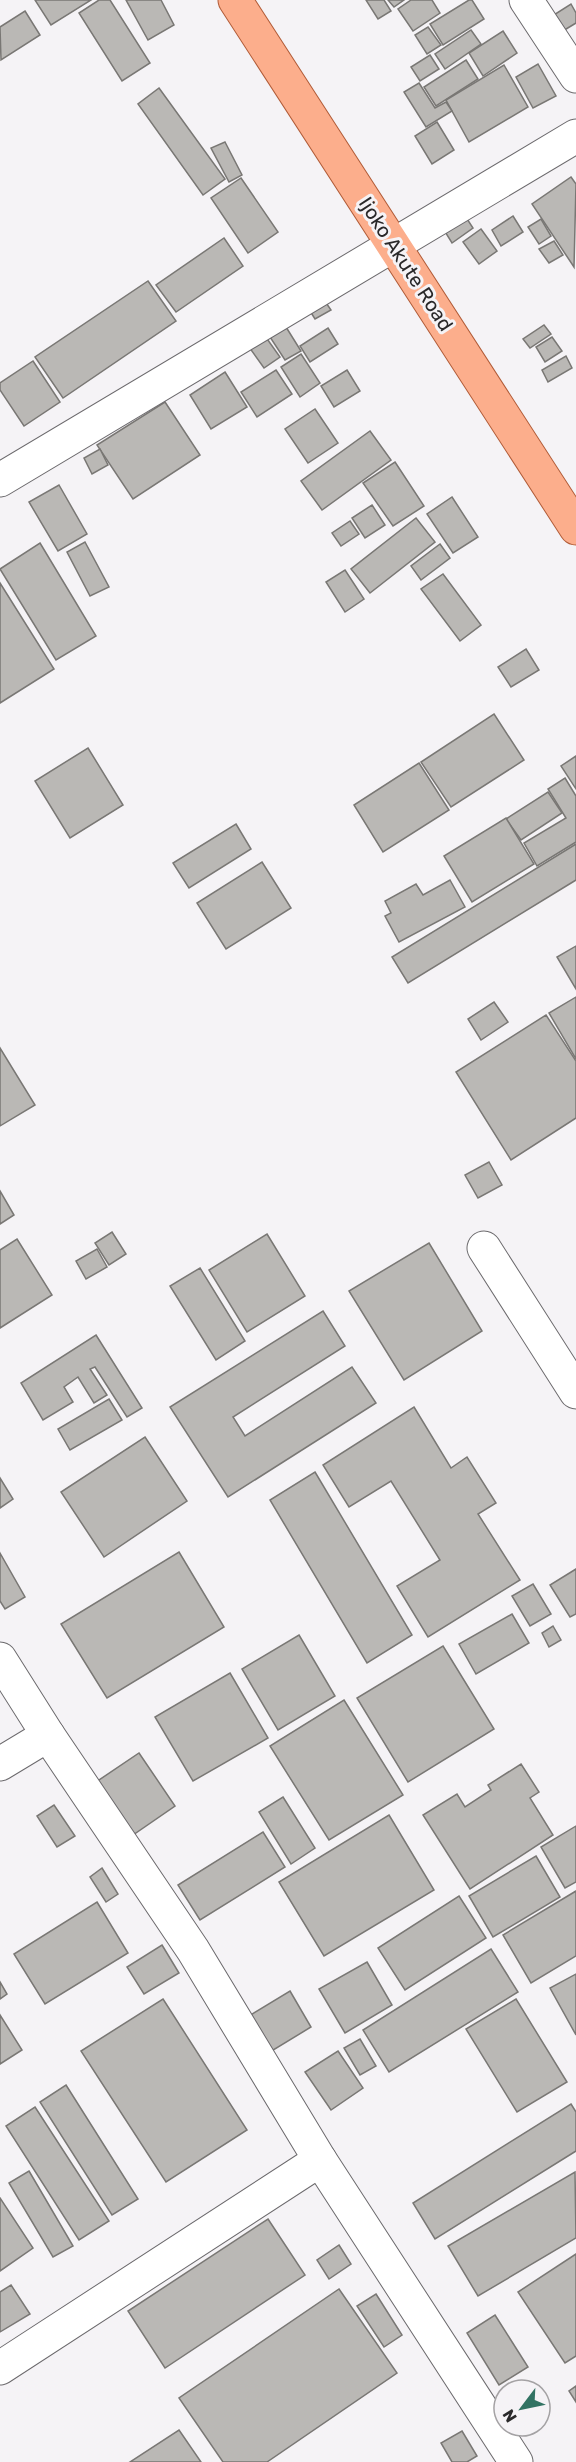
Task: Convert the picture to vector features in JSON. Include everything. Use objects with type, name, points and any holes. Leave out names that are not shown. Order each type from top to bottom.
[{"type":"main road","name":"Ijoko Akute Road","points":[[235,0],[576,528]]},
{"type":"street","points":[[526,0],[576,76]]},
{"type":"street","points":[[0,480],[576,136]]},
{"type":"street","points":[[484,1248],[576,1392]]},
{"type":"street","points":[[0,1659],[48,1735],[193,1950],[320,2160],[516,2462]]},
{"type":"street","points":[[0,1764],[48,1735]]},
{"type":"street","points":[[0,2368],[320,2160]]},
{"type":"building","points":[[35,0],[91,0],[51,25]]},
{"type":"building","points":[[99,0],[110,0],[150,63],[122,81],[79,13]]},
{"type":"building","points":[[126,0],[161,0],[174,25],[148,40]]},
{"type":"building","points":[[366,0],[384,0],[391,11],[378,19]]},
{"type":"building","points":[[388,0],[404,0],[394,7]]},
{"type":"building","points":[[411,0],[432,0],[440,13],[413,31],[398,9]]},
{"type":"building","points":[[472,0],[484,19],[443,45],[430,24]]},
{"type":"building","points":[[571,4],[576,13],[576,23],[558,34],[549,18]]},
{"type":"building","points":[[25,11],[40,35],[1,60],[0,27]]},
{"type":"building","points":[[428,27],[441,45],[427,54],[415,35]]},
{"type":"building","points":[[471,30],[481,44],[445,69],[435,54]]},
{"type":"building","points":[[503,31],[517,53],[483,76],[469,53]]},
{"type":"building","points":[[430,55],[439,69],[420,81],[411,67]]},
{"type":"building","points":[[466,60],[478,79],[436,106],[424,87]]},
{"type":"building","points":[[538,64],[556,96],[533,108],[516,77]]},
{"type":"building","points":[[504,65],[528,107],[469,142],[446,100]]},
{"type":"building","points":[[419,83],[435,108],[446,102],[452,111],[426,127],[404,92]]},
{"type":"building","points":[[159,88],[225,179],[203,195],[138,104]]},
{"type":"building","points":[[437,122],[454,150],[432,164],[415,136]]},
{"type":"building","points":[[225,142],[242,175],[229,182],[211,148]]},
{"type":"building","points":[[571,177],[576,184],[574,267],[532,204]]},
{"type":"building","points":[[241,178],[278,232],[248,253],[211,198]]},
{"type":"building","points":[[460,208],[473,228],[452,243],[439,222]]},
{"type":"building","points":[[513,216],[523,232],[501,246],[492,230]]},
{"type":"building","points":[[541,219],[551,236],[539,244],[528,227]]},
{"type":"building","points":[[481,229],[497,251],[479,264],[463,242]]},
{"type":"building","points":[[224,238],[243,266],[176,312],[156,285]]},
{"type":"building","points":[[554,241],[563,255],[549,263],[539,249]]},
{"type":"building","points":[[148,281],[176,321],[63,398],[35,357]]},
{"type":"building","points":[[320,294],[331,310],[315,319],[305,303]]},
{"type":"building","points":[[544,325],[551,334],[530,348],[523,339]]},
{"type":"building","points":[[286,327],[301,351],[285,360],[270,337]]},
{"type":"building","points":[[328,328],[338,344],[310,362],[300,346]]},
{"type":"building","points":[[265,336],[280,357],[264,368],[249,347]]},
{"type":"building","points":[[552,337],[562,351],[545,362],[536,347]]},
{"type":"building","points":[[301,354],[320,383],[300,397],[281,367]]},
{"type":"building","points":[[566,356],[572,368],[548,382],[542,370]]},
{"type":"building","points":[[33,361],[60,402],[24,426],[0,390],[0,383]]},
{"type":"building","points":[[276,370],[292,394],[257,417],[241,392]]},
{"type":"building","points":[[347,370],[360,391],[334,407],[321,386]]},
{"type":"building","points":[[225,372],[247,407],[211,429],[190,395]]},
{"type":"building","points":[[165,402],[200,455],[133,499],[97,445]]},
{"type":"building","points":[[315,409],[338,443],[308,463],[285,429]]},
{"type":"building","points":[[370,431],[391,460],[322,510],[301,481]]},
{"type":"building","points":[[100,449],[108,465],[92,474],[84,458]]},
{"type":"building","points":[[395,462],[424,506],[393,526],[363,483]]},
{"type":"building","points":[[59,485],[87,534],[58,551],[29,502]]},
{"type":"building","points":[[452,497],[478,537],[453,553],[427,514]]},
{"type":"building","points":[[372,505],[385,525],[365,538],[352,518]]},
{"type":"building","points":[[416,518],[435,542],[370,593],[351,569]]},
{"type":"building","points":[[350,521],[359,534],[341,546],[332,533]]},
{"type":"building","points":[[85,542],[109,587],[90,596],[67,552]]},
{"type":"building","points":[[40,543],[96,636],[56,660],[0,569]]},
{"type":"building","points":[[440,544],[450,558],[421,580],[411,566]]},
{"type":"building","points":[[345,570],[364,599],[345,612],[326,582]]},
{"type":"building","points":[[443,574],[481,625],[460,641],[421,589]]},
{"type":"building","points":[[0,583],[54,669],[0,703]]},
{"type":"building","points":[[526,649],[539,670],[511,687],[498,667]]},
{"type":"building","points":[[494,714],[524,760],[451,807],[421,762]]},
{"type":"building","points":[[88,748],[123,805],[70,838],[35,781]]},
{"type":"building","points":[[576,756],[576,789],[561,766]]},
{"type":"building","points":[[419,763],[449,810],[383,852],[354,805]]},
{"type":"building","points":[[565,778],[576,796],[576,842],[537,866],[524,843],[566,818],[548,789]]},
{"type":"building","points":[[548,792],[562,813],[521,840],[506,819]]},
{"type":"building","points":[[506,818],[534,864],[472,902],[444,856]]},
{"type":"building","points":[[236,824],[251,849],[189,888],[173,863]]},
{"type":"building","points":[[576,844],[576,880],[408,983],[392,957]]},
{"type":"building","points":[[262,862],[291,908],[226,949],[197,903]]},
{"type":"building","points":[[450,880],[465,907],[399,942],[385,916],[391,913],[385,901],[416,884],[423,895]]},
{"type":"building","points":[[576,946],[576,989],[557,957]]},
{"type":"building","points":[[576,997],[576,1059],[549,1013]]},
{"type":"building","points":[[494,1002],[508,1022],[481,1040],[468,1019]]},
{"type":"building","points":[[546,1015],[576,1061],[576,1118],[511,1160],[456,1072]]},
{"type":"building","points":[[0,1048],[35,1105],[0,1126]]},
{"type":"building","points":[[489,1162],[502,1185],[478,1198],[465,1175]]},
{"type":"building","points":[[0,1191],[14,1215],[0,1224]]},
{"type":"building","points":[[112,1232],[126,1254],[109,1265],[95,1243]]},
{"type":"building","points":[[267,1234],[305,1296],[247,1332],[209,1270]]},
{"type":"building","points":[[17,1239],[52,1295],[0,1328],[0,1250]]},
{"type":"building","points":[[429,1243],[482,1331],[404,1380],[349,1291]]},
{"type":"building","points":[[97,1249],[107,1267],[86,1279],[76,1261]]},
{"type":"building","points":[[200,1268],[245,1341],[216,1360],[170,1286]]},
{"type":"building","points":[[323,1311],[345,1346],[233,1417],[245,1436],[352,1367],[376,1403],[228,1497],[170,1407]]},
{"type":"building","points":[[96,1335],[142,1408],[127,1417],[95,1367],[90,1369],[107,1395],[94,1403],[78,1377],[64,1387],[73,1402],[43,1420],[21,1383]]},
{"type":"building","points":[[109,1399],[122,1420],[70,1450],[58,1429]]},
{"type":"building","points":[[414,1407],[451,1468],[467,1457],[496,1503],[478,1514],[520,1580],[428,1637],[397,1586],[440,1560],[391,1481],[349,1507],[323,1465]]},
{"type":"building","points":[[145,1437],[187,1501],[104,1557],[61,1492]]},
{"type":"building","points":[[315,1472],[412,1635],[367,1663],[270,1500]]},
{"type":"building","points":[[0,1478],[13,1499],[0,1508]]},
{"type":"building","points":[[179,1552],[224,1627],[107,1698],[61,1624]]},
{"type":"building","points":[[0,1553],[25,1597],[5,1609],[0,1601]]},
{"type":"building","points":[[576,1569],[576,1614],[570,1617],[550,1585]]},
{"type":"building","points":[[533,1584],[551,1614],[530,1626],[512,1596]]},
{"type":"building","points":[[512,1614],[529,1643],[476,1674],[459,1644]]},
{"type":"building","points":[[553,1626],[561,1640],[549,1647],[542,1633]]},
{"type":"building","points":[[299,1635],[335,1696],[278,1730],[242,1669]]},
{"type":"building","points":[[443,1646],[494,1729],[408,1782],[357,1698]]},
{"type":"building","points":[[230,1673],[268,1738],[193,1781],[155,1717]]},
{"type":"building","points":[[344,1700],[403,1795],[329,1840],[270,1746]]},
{"type":"building","points":[[139,1753],[175,1806],[133,1835],[96,1782]]},
{"type":"building","points":[[521,1764],[539,1792],[530,1798],[553,1835],[470,1889],[423,1815],[457,1794],[465,1807],[491,1790],[488,1785]]},
{"type":"building","points":[[283,1797],[315,1848],[291,1864],[259,1812]]},
{"type":"building","points":[[54,1805],[75,1836],[57,1847],[37,1816]]},
{"type":"building","points":[[389,1815],[434,1890],[324,1956],[279,1882]]},
{"type":"building","points":[[576,1826],[576,1882],[565,1888],[541,1847]]},
{"type":"building","points":[[263,1832],[285,1867],[200,1920],[178,1885]]},
{"type":"building","points":[[536,1856],[560,1897],[493,1937],[469,1896]]},
{"type":"building","points":[[102,1868],[118,1894],[106,1902],[90,1877]]},
{"type":"building","points":[[576,1891],[576,1956],[531,1983],[503,1935]]},
{"type":"building","points":[[459,1896],[486,1938],[405,1990],[378,1948]]},
{"type":"building","points":[[97,1902],[128,1953],[45,2004],[14,1954]]},
{"type":"building","points":[[162,1945],[179,1973],[144,1994],[127,1967]]},
{"type":"building","points":[[491,1949],[518,1992],[389,2072],[363,2030]]},
{"type":"building","points":[[367,1962],[392,2005],[345,2033],[319,1989]]},
{"type":"building","points":[[576,1974],[576,2035],[550,1988]]},
{"type":"building","points":[[0,1982],[7,1994],[0,1999]]},
{"type":"building","points":[[290,1991],[311,2027],[270,2052],[249,2016]]},
{"type":"building","points":[[163,1999],[247,2130],[166,2182],[81,2051]]},
{"type":"building","points":[[516,1999],[567,2082],[517,2112],[466,2029]]},
{"type":"building","points":[[0,2015],[22,2050],[0,2064]]},
{"type":"building","points":[[360,2039],[376,2066],[360,2075],[344,2048]]},
{"type":"building","points":[[338,2051],[363,2088],[331,2110],[305,2072]]},
{"type":"building","points":[[66,2085],[138,2199],[112,2215],[40,2102]]},
{"type":"building","points":[[571,2104],[576,2112],[576,2151],[435,2239],[413,2203]]},
{"type":"building","points":[[35,2107],[109,2221],[79,2240],[6,2126]]},
{"type":"building","points":[[29,2171],[73,2246],[53,2257],[9,2183]]},
{"type":"building","points":[[575,2172],[576,2238],[478,2296],[448,2246]]},
{"type":"building","points":[[0,2198],[33,2248],[0,2271]]},
{"type":"building","points":[[268,2219],[305,2275],[165,2368],[128,2311]]},
{"type":"building","points":[[339,2245],[351,2264],[329,2279],[317,2260]]},
{"type":"building","points":[[576,2254],[576,2356],[565,2363],[518,2292]]},
{"type":"building","points":[[11,2285],[30,2314],[0,2332],[0,2292]]},
{"type":"building","points":[[339,2289],[397,2373],[267,2462],[223,2462],[179,2398]]},
{"type":"building","points":[[376,2294],[402,2335],[384,2347],[357,2306]]},
{"type":"building","points":[[495,2315],[528,2367],[510,2378],[495,2378],[467,2333]]},
{"type":"building","points":[[576,2386],[576,2402],[569,2391]]},
{"type":"building","points":[[179,2430],[201,2462],[130,2462]]},
{"type":"building","points":[[462,2431],[477,2456],[467,2462],[452,2462],[441,2443]]}]
